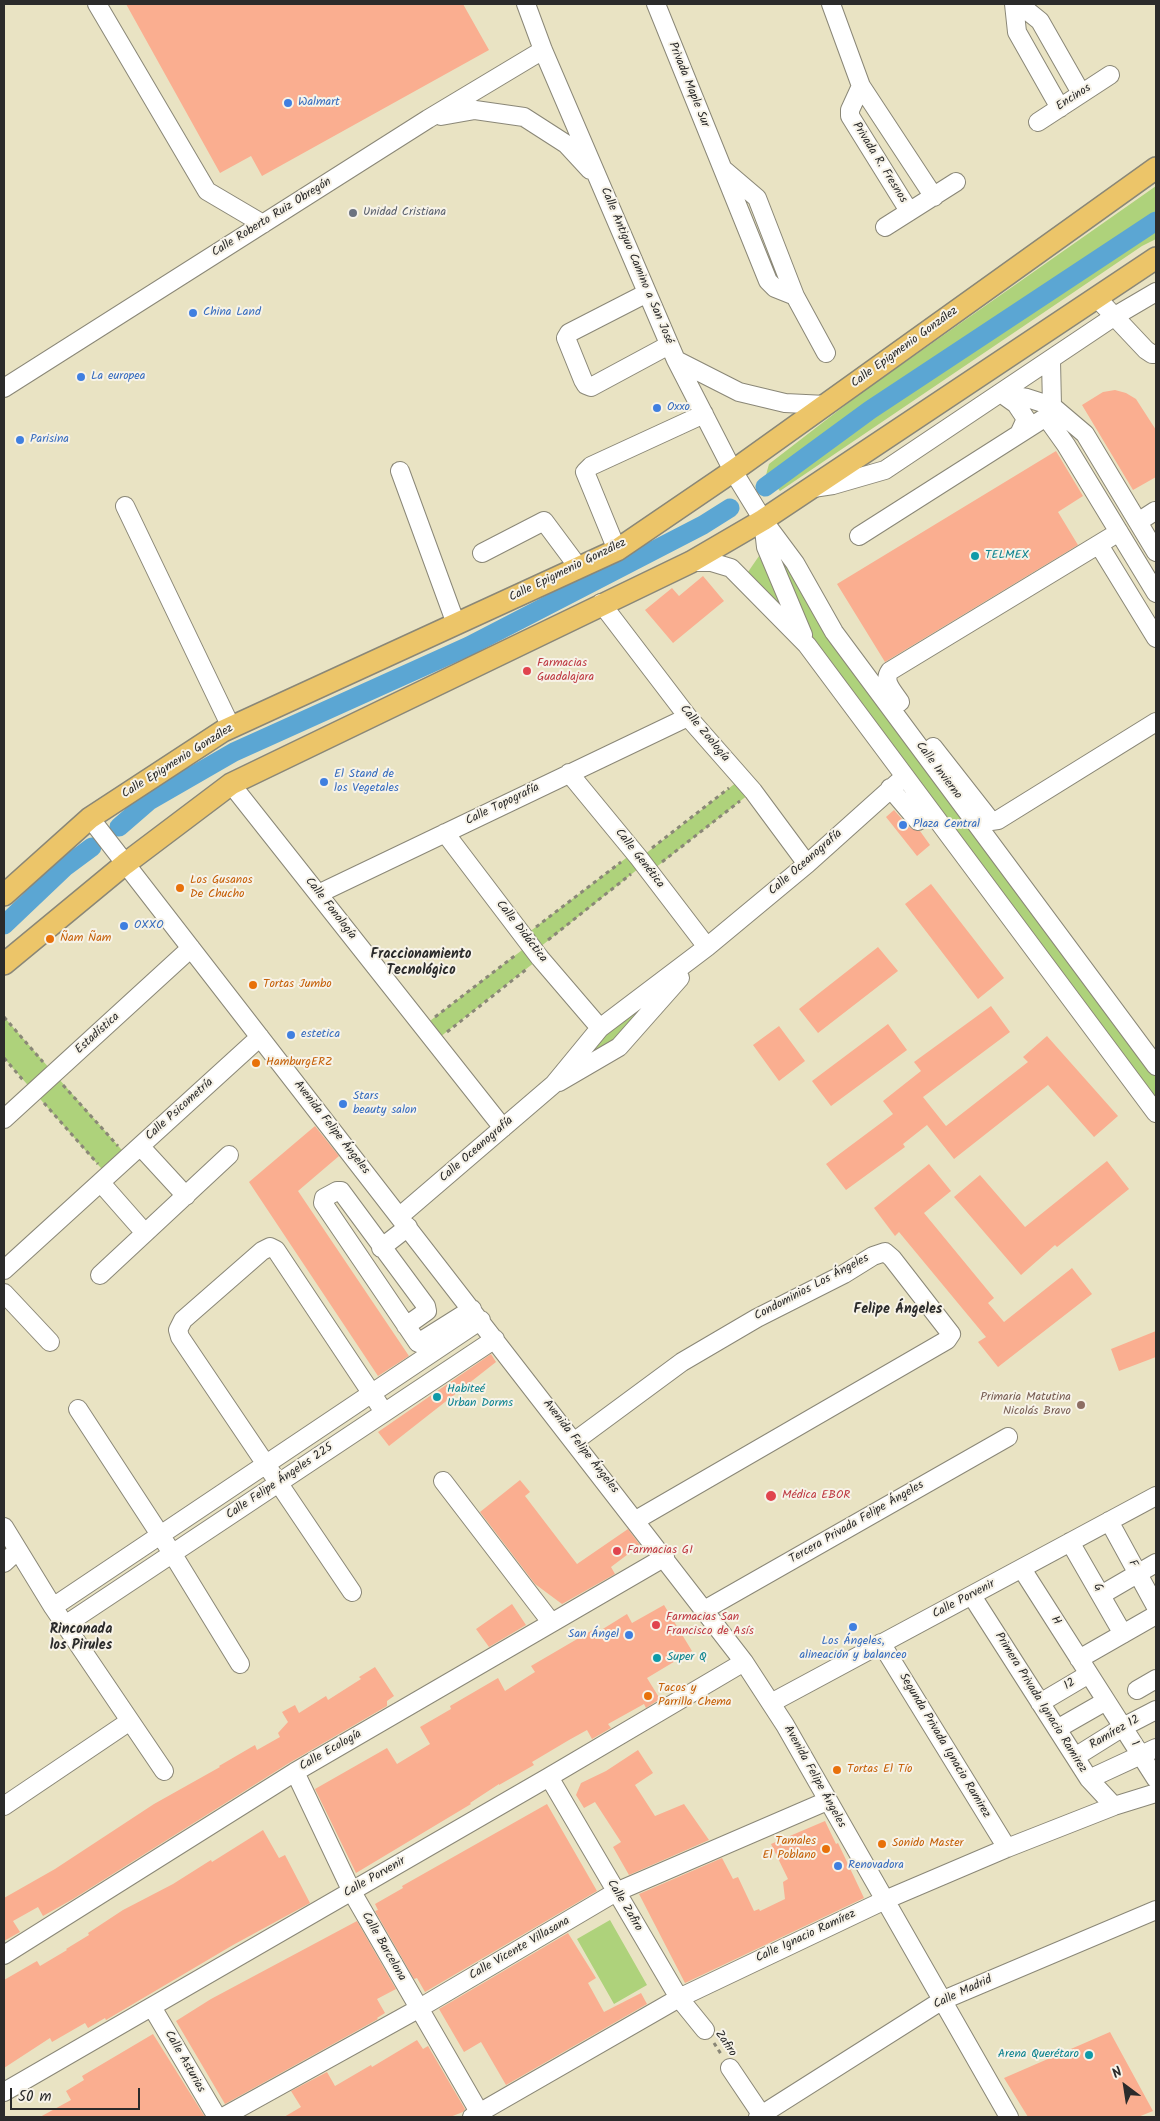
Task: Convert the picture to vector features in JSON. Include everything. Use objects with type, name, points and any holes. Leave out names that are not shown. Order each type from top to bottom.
[{"type":"main road","name":"Calle Epigmenio González","points":[[4,895],[90,818],[231,727],[617,550],[735,474],[826,405],[1156,168]]},
{"type":"main road","points":[[4,964],[125,864],[231,784],[602,603],[691,562],[1020,357],[1096,297],[1156,258]]},
{"type":"street","points":[[97,4],[207,191],[263,224]]},
{"type":"street","name":"Calle Antiguo Camino a San José","points":[[526,4],[543,50],[673,352],[735,474],[762,517]]},
{"type":"street","name":"Privada Maple Sur","points":[[656,4],[768,281],[775,288],[795,296],[826,353]]},
{"type":"street","points":[[831,4],[861,86],[934,197]]},
{"type":"street","points":[[1014,4],[1017,32],[1060,108]]},
{"type":"street","points":[[1019,4],[1040,21],[1081,93]]},
{"type":"street","name":"Calle Roberto Ruiz Obregón","points":[[4,388],[428,119],[543,50]]},
{"type":"street","name":"Encinos","points":[[1038,122],[1110,75]]},
{"type":"street","name":"Privada R. Fresnos","points":[[861,86],[850,110],[850,116],[909,212]]},
{"type":"street","points":[[428,119],[475,110],[524,117],[566,144],[598,178]]},
{"type":"street","points":[[884,227],[956,182]]},
{"type":"street","points":[[647,292],[569,333],[566,338],[586,385],[592,387],[673,352],[739,392],[785,404],[826,405]]},
{"type":"street","points":[[810,489],[833,485],[885,470],[1051,361],[1115,316],[1156,292]]},
{"type":"street","points":[[1096,297],[1146,350],[1156,354]]},
{"type":"street","points":[[1051,361],[1049,411],[1066,445],[1156,593]]},
{"type":"street","points":[[1001,394],[1027,398],[1085,434],[1156,552]]},
{"type":"street","points":[[1001,394],[1016,404],[1026,419],[1020,432]]},
{"type":"street","points":[[859,536],[1020,432],[1049,411]]},
{"type":"street","points":[[617,550],[585,472],[590,466],[704,414]]},
{"type":"street","points":[[400,471],[456,624]]},
{"type":"street","points":[[125,506],[231,727]]},
{"type":"street","points":[[1138,522],[1156,512]]},
{"type":"street","points":[[762,517],[766,547],[807,645]]},
{"type":"street","name":"Calle Invierno","points":[[762,517],[795,564],[834,632],[1156,1066]]},
{"type":"street","points":[[482,553],[544,521],[578,568]]},
{"type":"street","points":[[1119,532],[890,671],[886,676],[886,681],[907,712],[991,821],[998,820],[1156,722]]},
{"type":"street","points":[[1099,545],[1151,618],[1156,638]]},
{"type":"street","points":[[691,562],[711,562],[731,568],[807,645],[838,687],[897,782],[918,821]]},
{"type":"street","name":"Calle Zoología","points":[[602,603],[688,717],[747,784],[807,864]]},
{"type":"street","name":"Calle Topografía","points":[[318,894],[688,717]]},
{"type":"street","name":"Calle Genética","points":[[569,774],[642,862],[707,947]]},
{"type":"street","points":[[897,782],[1156,1113]]},
{"type":"street","name":"Calle Oceanografía","points":[[381,1248],[404,1221],[503,1128],[554,1084],[600,1028],[707,947],[807,864],[897,782]]},
{"type":"street","name":"Calle Fonología","points":[[231,784],[503,1128]]},
{"type":"street","name":"Avenida Felipe Ángeles","points":[[90,818],[706,1609],[744,1662],[771,1703],[1009,2117]]},
{"type":"street","name":"Calle Didáctica","points":[[445,833],[532,947],[600,1028]]},
{"type":"street","name":"Calle Oceanografía","points":[[554,1084],[619,1047],[707,947]]},
{"type":"street","name":"Estadística","points":[[4,1119],[191,948]]},
{"type":"street","name":"Calle Psicometría","points":[[4,1270],[260,1037]]},
{"type":"street","points":[[134,1152],[186,1196]]},
{"type":"street","points":[[100,1275],[229,1155]]},
{"type":"street","points":[[104,1179],[145,1233]]},
{"type":"street","points":[[406,1326],[424,1314],[427,1311],[426,1306],[381,1248],[341,1191],[337,1191],[324,1198],[323,1203],[406,1326],[418,1343],[476,1314]]},
{"type":"street","points":[[352,1592],[180,1337],[178,1330],[183,1320],[262,1251],[270,1247],[276,1250],[384,1412]]},
{"type":"street","name":"Condominios Los Ángeles","points":[[575,1441],[682,1362],[757,1318],[844,1274],[873,1256],[885,1252],[892,1258],[951,1334],[947,1340],[636,1520]]},
{"type":"street","points":[[4,1293],[50,1342]]},
{"type":"street","name":"Calle Felipe Ángeles 225","points":[[53,1607],[372,1394],[476,1314]]},
{"type":"street","name":"Calle Felipe Ángeles 225","points":[[65,1625],[495,1339]]},
{"type":"street","points":[[78,1409],[172,1553],[240,1664]]},
{"type":"street","name":"Tercera Privada Felipe Ángeles","points":[[706,1609],[1008,1436]]},
{"type":"street","points":[[443,1480],[551,1622]]},
{"type":"street","name":"Calle Porvenir","points":[[771,1703],[1108,1522],[1154,1502]]},
{"type":"street","name":"F","points":[[1108,1522],[1156,1607]]},
{"type":"street","points":[[4,1527],[53,1607],[164,1771]]},
{"type":"street","name":"G","points":[[1070,1542],[1123,1634]]},
{"type":"street","points":[[4,1563],[18,1550]]},
{"type":"street","name":"Calle Ecología","points":[[4,1955],[295,1772],[665,1557]]},
{"type":"street","points":[[1101,1595],[1156,1563]]},
{"type":"street","name":"H","points":[[1022,1568],[1084,1666]]},
{"type":"street","name":"Primera Privada Ignacio Ramirez","points":[[972,1596],[1089,1780],[1114,1806]]},
{"type":"street","points":[[1084,1666],[1123,1634],[1156,1615]]},
{"type":"street","name":"Segunda Privada Ignacio Ramirez","points":[[881,1643],[1007,1848]]},
{"type":"street","name":"Calle Porvenir","points":[[4,2092],[549,1778],[744,1662]]},
{"type":"street","name":"12","points":[[1040,1703],[1084,1666],[1109,1705]]},
{"type":"street","points":[[1138,1690],[1156,1679]]},
{"type":"street","points":[[1057,1729],[1109,1705]]},
{"type":"street","name":"1","points":[[1109,1705],[1123,1727],[1148,1752],[1156,1779]]},
{"type":"street","name":"Ramírez 12","points":[[1075,1757],[1123,1727],[1156,1710]]},
{"type":"street","points":[[4,1806],[130,1721]]},
{"type":"street","points":[[1089,1780],[1148,1752]]},
{"type":"street","name":"Calle Barcelona","points":[[295,1772],[352,1892],[478,2116]]},
{"type":"street","name":"Calle Zafiro","points":[[549,1778],[679,1998],[705,2030]]},
{"type":"street","name":"Calle Ignacio Ramírez","points":[[478,2116],[679,1998],[885,1900],[1007,1848],[1114,1806],[1156,1793]]},
{"type":"street","name":"Calle Vicente Villasana","points":[[223,2117],[418,2009],[616,1892],[827,1801]]},
{"type":"street","name":"Calle Madrid","points":[[761,2116],[941,2001],[1156,1910]]},
{"type":"street","name":"Calle Asturias","points":[[152,2006],[217,2117]]},
{"type":"street","points":[[730,2068],[761,2116]]},
{"type":"path","points":[[422,1027],[532,947],[747,784]]},
{"type":"path","points":[[435,1041],[532,947],[747,784]]},
{"type":"path","points":[[4,1017],[54,1074],[134,1152]]},
{"type":"path","points":[[4,1058],[104,1179]]},
{"type":"path","name":"Zafiro","points":[[705,2030],[730,2068]]},
{"type":"green space","points":[[1156,186],[1156,239],[1142,246],[780,491],[766,475],[769,464],[861,393]]},
{"type":"green space","points":[[759,556],[799,633],[748,572]]},
{"type":"green space","points":[[780,564],[789,567],[1156,1071],[1156,1099],[813,642]]},
{"type":"green space","points":[[742,778],[753,791],[650,872],[643,865],[535,951],[540,958],[435,1041],[422,1027],[530,944],[524,936],[634,852],[640,858]]},
{"type":"green space","points":[[645,1004],[618,1043],[572,1068],[600,1029]]},
{"type":"green space","points":[[4,1017],[128,1157],[108,1176],[4,1058]]},
{"type":"green space","points":[[610,1920],[647,1985],[614,2004],[577,1939]]},
{"type":"building","name":"Walmart","points":[[126,4],[463,4],[489,50],[262,176],[251,156],[220,173]]},
{"type":"building","points":[[1115,390],[1126,393],[1136,399],[1156,430],[1156,477],[1133,490],[1082,405],[1103,392]]},
{"type":"building","name":"TELMEX","points":[[1056,451],[1083,496],[1058,512],[1078,545],[885,662],[837,584]]},
{"type":"building","points":[[703,576],[724,601],[673,643],[645,610],[672,588],[679,596]]},
{"type":"building","name":"Plaza Central","points":[[894,810],[910,828],[920,831],[930,845],[917,856],[886,817]]},
{"type":"building","points":[[931,884],[1004,978],[978,999],[905,904]]},
{"type":"building","points":[[878,947],[898,971],[818,1033],[799,1009]]},
{"type":"building","points":[[991,1006],[1010,1032],[923,1097],[946,1126],[1028,1062],[1023,1057],[1047,1036],[1118,1116],[1094,1137],[1048,1085],[954,1159],[927,1125],[903,1144],[905,1147],[846,1190],[826,1164],[893,1114],[883,1101],[921,1071],[914,1062]]},
{"type":"building","points":[[888,1024],[907,1050],[831,1106],[812,1081]]},
{"type":"building","points":[[779,1026],[805,1061],[779,1081],[753,1045]]},
{"type":"building","points":[[315,1126],[339,1156],[298,1191],[409,1356],[378,1376],[249,1182]]},
{"type":"building","points":[[1107,1161],[1129,1189],[1057,1247],[1055,1245],[1021,1275],[954,1197],[980,1175],[1025,1227]]},
{"type":"building","points":[[929,1164],[951,1191],[924,1213],[994,1298],[988,1303],[1004,1322],[1072,1268],[1092,1294],[998,1367],[978,1342],[986,1337],[899,1232],[895,1236],[874,1208]]},
{"type":"building","points":[[1156,1331],[1156,1357],[1119,1371],[1111,1349]]},
{"type":"building","name":"Habiteé Urban Dorms","points":[[491,1354],[496,1362],[389,1446],[378,1432]]},
{"type":"building","points":[[520,1480],[530,1492],[525,1496],[577,1564],[628,1529],[640,1545],[611,1567],[615,1574],[562,1604],[535,1584],[480,1512]]},
{"type":"building","points":[[512,1604],[526,1625],[489,1647],[476,1629]]},
{"type":"building","points":[[664,1605],[692,1651],[647,1678],[660,1699],[646,1708],[644,1704],[608,1724],[611,1728],[592,1739],[587,1730],[569,1740],[532,1762],[534,1765],[499,1784],[471,1804],[356,1873],[315,1789],[387,1748],[397,1764],[430,1744],[420,1727],[451,1709],[450,1706],[498,1678],[505,1691],[535,1672],[531,1666],[596,1628],[598,1632],[627,1614],[632,1623]]},
{"type":"building","points":[[375,1667],[394,1696],[387,1701],[387,1706],[289,1763],[73,1899],[43,1916],[38,1907],[13,1921],[20,1932],[4,1941],[4,1898],[55,1869],[154,1804],[255,1745],[257,1750],[280,1737],[278,1733],[288,1722],[282,1712],[295,1705],[299,1713],[326,1696],[328,1700],[361,1679],[359,1677]]},
{"type":"building","points":[[638,1750],[653,1773],[635,1785],[655,1816],[684,1804],[709,1840],[629,1875],[613,1847],[621,1842],[595,1802],[584,1808],[576,1795],[581,1783],[606,1771]]},
{"type":"building","points":[[547,1804],[597,1891],[425,1992],[417,1978],[414,1979],[375,1911],[378,1910],[375,1904],[403,1888],[402,1886]]},
{"type":"building","points":[[825,1821],[836,1844],[838,1843],[864,1898],[685,1983],[639,1894],[722,1858],[733,1879],[738,1877],[754,1911],[759,1909],[760,1911],[785,1899],[783,1882],[788,1879],[771,1844]]},
{"type":"building","points":[[263,1830],[279,1858],[285,1855],[310,1903],[233,1945],[106,2020],[105,2018],[88,2028],[85,2023],[52,2042],[50,2038],[4,2068],[4,1980],[37,1961],[40,1966],[67,1950],[89,1935],[88,1933],[123,1910],[173,1884],[211,1860],[212,1862]]},
{"type":"building","points":[[357,1921],[396,1989],[377,1999],[385,2013],[378,2019],[225,2104],[176,2021],[211,1999]]},
{"type":"building","points":[[568,1933],[596,1978],[588,1983],[604,2012],[641,1993],[647,2004],[506,2085],[481,2042],[464,2052],[439,2009]]},
{"type":"building","name":"Arena Querétaro","points":[[1110,2032],[1153,2111],[1138,2117],[1028,2117],[1004,2078]]},
{"type":"building","points":[[153,2034],[205,2117],[40,2117],[71,2100],[66,2091],[84,2080],[82,2076]]},
{"type":"building","points":[[417,2040],[423,2049],[428,2046],[465,2109],[463,2112],[450,2117],[284,2117],[301,2107],[291,2091],[327,2072],[335,2086],[371,2065],[372,2067]]},
{"type":"waterway","points":[[765,487],[870,410],[1156,221]]},
{"type":"waterway","points":[[119,827],[149,801],[234,752],[469,646],[703,525],[730,508]]},
{"type":"waterway","points":[[4,925],[65,867],[92,847]]},
{"type":"place","name":"Walmart","points":[[288,103]]},
{"type":"place","name":"Unidad Cristiana","points":[[353,213]]},
{"type":"place","name":"China Land","points":[[193,313]]},
{"type":"place","name":"La europea","points":[[81,377]]},
{"type":"place","name":"Oxxo","points":[[657,408]]},
{"type":"place","name":"Parisina","points":[[20,440]]},
{"type":"place","name":"TELMEX","points":[[975,556]]},
{"type":"place","name":"Farmacias Guadalajara","points":[[527,671]]},
{"type":"place","name":"El Stand de los Vegetales","points":[[324,782]]},
{"type":"place","name":"Plaza Central","points":[[903,825]]},
{"type":"place","name":"Los Gusanos De Chucho","points":[[180,888]]},
{"type":"place","name":"OXXO","points":[[124,926]]},
{"type":"place","name":"Ñam Ñam","points":[[50,939]]},
{"type":"place","name":"Tortas Jumbo","points":[[253,985]]},
{"type":"place","name":"estetica","points":[[291,1035]]},
{"type":"place","name":"HamburgERZ","points":[[256,1063]]},
{"type":"place","name":"Stars beauty salon","points":[[343,1104]]},
{"type":"place","name":"Habiteé Urban Dorms","points":[[437,1397]]},
{"type":"place","name":"Primaria Matutina Nicolás Bravo","points":[[1081,1405]]},
{"type":"place","name":"Médica EBOR","points":[[771,1496]]},
{"type":"place","name":"Farmacias GI","points":[[617,1551]]},
{"type":"place","name":"Farmacias San Francisco de Asís","points":[[656,1625]]},
{"type":"place","name":"Los Ángeles, alineación y balanceo","points":[[853,1627]]},
{"type":"place","name":"San Ángel","points":[[629,1635]]},
{"type":"place","name":"Super Q","points":[[657,1658]]},
{"type":"place","name":"Tacos y Parrilla Chema","points":[[648,1696]]},
{"type":"place","name":"Tortas El Tío","points":[[837,1770]]},
{"type":"place","name":"Sonido Master","points":[[882,1844]]},
{"type":"place","name":"Tamales El Poblano","points":[[826,1849]]},
{"type":"place","name":"Renovadora","points":[[838,1866]]},
{"type":"place","name":"Arena Querétaro","points":[[1089,2055]]},
{"type":"district","name":"Fraccionamiento Tecnológico","points":[[421,964]]},
{"type":"district","name":"Felipe Ángeles","points":[[898,1311]]},
{"type":"district","name":"Rinconada los Pirules","points":[[81,1639]]}]
